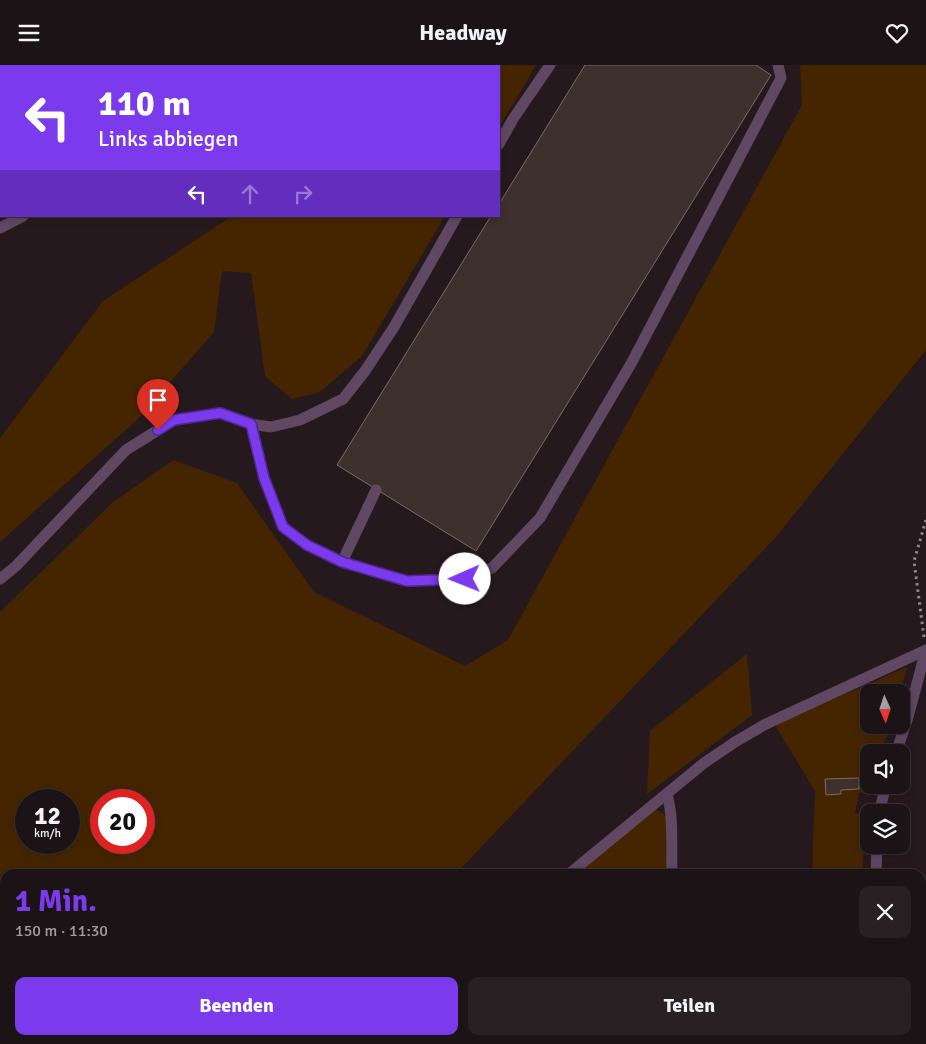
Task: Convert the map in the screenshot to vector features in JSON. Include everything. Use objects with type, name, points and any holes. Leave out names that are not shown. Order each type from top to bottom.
[{"type":"lane","points":[[500,142],[513,119],[550,65]]},
{"type":"lane","points":[[251,424],[264,478],[283,527],[307,545],[342,562],[407,581],[465,579],[492,568],[540,518],[632,362],[781,78],[778,65]]},
{"type":"lane","points":[[0,228],[21,217]]},
{"type":"lane","points":[[0,579],[16,566],[126,450],[174,420],[220,413],[251,424],[271,427],[300,420],[343,399],[365,371],[394,327],[456,217]]},
{"type":"lane","points":[[342,562],[376,490]]},
{"type":"lane","points":[[899,744],[926,650]]},
{"type":"lane","points":[[575,869],[704,763],[735,742],[764,725],[926,650]]},
{"type":"lane","points":[[667,794],[671,815],[672,869]]},
{"type":"lane","points":[[876,869],[877,854]]},
{"type":"path","points":[[926,520],[914,561],[926,650]]},
{"type":"shaded area","points":[[500,65],[536,65],[500,125]]},
{"type":"shaded area","points":[[800,65],[926,65],[926,350],[776,537],[460,869],[0,869],[0,612],[112,503],[173,460],[237,483],[314,592],[465,666],[508,640],[802,105]]},
{"type":"shaded area","points":[[230,217],[444,217],[362,356],[320,392],[292,399],[265,376],[251,273],[222,271],[214,332],[138,419],[0,542],[0,438],[103,301]]},
{"type":"shaded area","points":[[747,654],[752,715],[647,794],[650,731]]},
{"type":"shaded area","points":[[907,667],[902,684],[868,684]]},
{"type":"shaded area","points":[[860,688],[860,734],[887,734],[884,744],[860,744],[860,793],[855,813],[860,814],[860,854],[863,854],[862,869],[812,869],[815,791],[775,725]]},
{"type":"shaded area","points":[[653,810],[661,812],[667,819],[668,869],[582,869]]},
{"type":"building","points":[[585,65],[756,65],[771,75],[476,551],[337,465],[490,217],[500,217],[500,202]]},
{"type":"building","points":[[859,778],[859,789],[841,790],[841,794],[826,795],[825,779]]},
{"type":"route","points":[[158,430],[174,420],[220,413],[251,424],[264,478],[283,527],[307,545],[342,562],[407,581],[465,579]]}]
